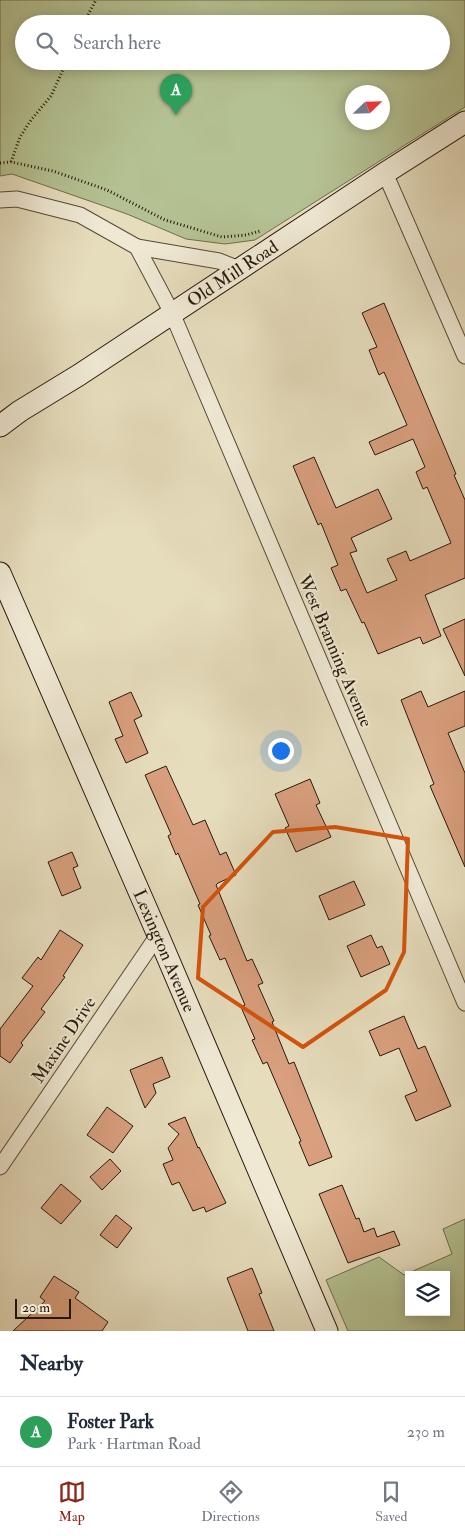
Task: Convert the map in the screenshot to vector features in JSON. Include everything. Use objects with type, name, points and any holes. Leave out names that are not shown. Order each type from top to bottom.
[{"type":"street","name":"Old Mill Road","points":[[0,426],[20,411],[465,122]]},
{"type":"street","points":[[385,173],[465,356]]},
{"type":"street","points":[[0,200],[17,199],[80,215],[137,247],[220,261],[239,269]]},
{"type":"street","name":"West Branning Avenue","points":[[137,247],[172,313],[465,1003]]},
{"type":"street","name":"Lexington Avenue","points":[[0,573],[158,935],[327,1331]]},
{"type":"street","name":"Maxine Drive","points":[[0,1167],[158,935]]},
{"type":"path","points":[[88,15],[96,0]]},
{"type":"path","points":[[11,162],[20,137],[50,96],[63,70]]},
{"type":"path","points":[[0,163],[11,162],[62,174],[107,190],[165,220],[222,237],[246,235],[266,228]]},
{"type":"highlighted area","points":[[335,827],[408,839],[404,952],[386,990],[303,1047],[198,978],[203,907],[273,832]]},
{"type":"green space","points":[[0,0],[465,0],[465,107],[255,240],[225,244],[186,239],[127,214],[12,174],[0,176]]},
{"type":"green space","points":[[465,1219],[465,1331],[348,1331],[326,1280],[379,1257],[405,1275],[405,1316],[450,1316],[450,1271],[413,1271],[452,1254],[443,1229]]},
{"type":"building","points":[[384,303],[456,474],[454,475],[465,500],[465,578],[425,595],[441,636],[423,644],[420,637],[378,654],[364,622],[362,623],[346,589],[341,591],[331,568],[338,565],[321,523],[318,525],[293,466],[314,457],[336,508],[378,489],[392,519],[351,538],[357,551],[350,553],[367,593],[397,580],[387,559],[406,551],[410,561],[451,543],[427,487],[423,489],[416,472],[425,467],[413,439],[375,455],[369,442],[407,425],[384,372],[379,375],[369,350],[377,347],[362,313]]},
{"type":"building","points":[[465,619],[465,676],[443,629]]},
{"type":"building","points":[[421,691],[428,707],[465,691],[465,726],[448,733],[465,773],[465,867],[430,786],[434,784],[401,700]]},
{"type":"building","points":[[131,692],[142,716],[134,720],[148,753],[126,763],[115,739],[123,736],[109,702]]},
{"type":"building","points":[[166,766],[193,825],[205,820],[220,855],[226,852],[236,875],[216,885],[247,961],[252,959],[263,983],[258,985],[274,1021],[272,1022],[289,1064],[294,1062],[332,1157],[309,1166],[299,1142],[301,1141],[267,1062],[263,1064],[252,1040],[255,1039],[241,1007],[245,1005],[225,958],[220,960],[209,936],[211,935],[198,905],[200,904],[178,853],[176,855],[168,836],[171,834],[145,775]]},
{"type":"building","points":[[310,779],[320,803],[316,805],[331,837],[296,852],[285,828],[289,826],[275,794]]},
{"type":"building","points":[[72,852],[78,866],[73,868],[81,888],[62,896],[48,862]]},
{"type":"building","points":[[354,881],[365,905],[329,920],[319,896]]},
{"type":"building","points":[[60,930],[83,945],[63,976],[65,977],[41,1009],[45,1012],[21,1043],[23,1045],[10,1063],[0,1056],[0,1029],[33,986],[22,978],[38,957],[41,960]]},
{"type":"building","points":[[371,935],[377,948],[382,946],[390,964],[361,977],[347,946]]},
{"type":"building","points":[[404,1016],[418,1049],[425,1046],[451,1106],[416,1121],[405,1096],[417,1091],[399,1048],[380,1056],[369,1031]]},
{"type":"building","points":[[162,1057],[170,1077],[153,1084],[156,1093],[145,1108],[130,1070]]},
{"type":"building","points":[[107,1107],[133,1126],[113,1153],[87,1135]]},
{"type":"building","points":[[185,1117],[198,1148],[226,1203],[206,1212],[204,1207],[193,1211],[179,1182],[172,1185],[163,1164],[173,1160],[168,1148],[179,1134],[168,1124]]},
{"type":"building","points":[[110,1159],[121,1171],[102,1190],[90,1177]]},
{"type":"building","points":[[61,1184],[81,1201],[61,1224],[41,1208]]},
{"type":"building","points":[[342,1185],[356,1219],[359,1218],[364,1232],[374,1228],[377,1237],[394,1231],[400,1245],[348,1263],[319,1194]]},
{"type":"building","points":[[116,1215],[132,1228],[117,1248],[100,1235]]},
{"type":"building","points":[[252,1268],[262,1293],[259,1294],[274,1331],[248,1331],[227,1278]]},
{"type":"building","points":[[54,1276],[79,1292],[75,1298],[108,1322],[102,1331],[13,1331],[45,1301],[40,1297]]},
{"type":"place","name":"Foster Park","points":[[176,115]]}]
